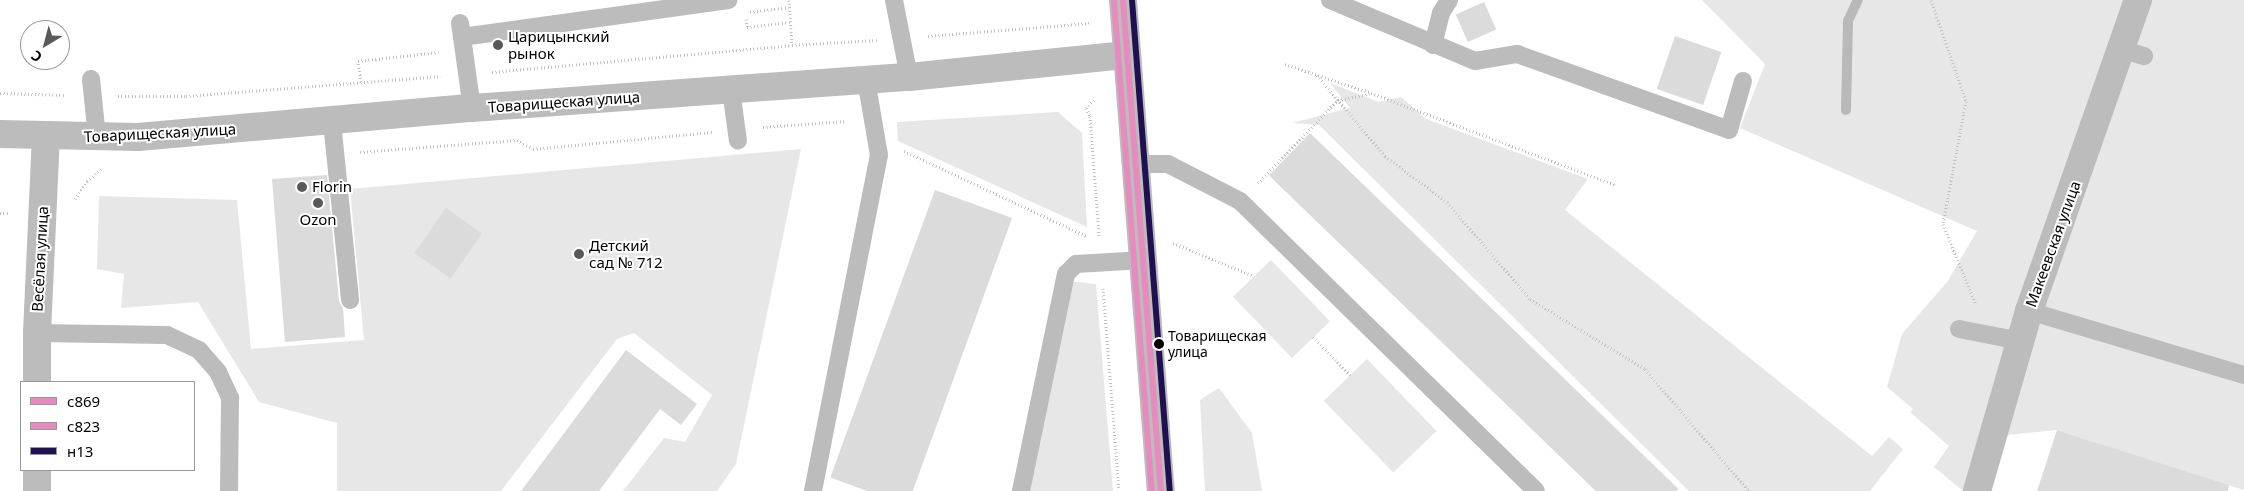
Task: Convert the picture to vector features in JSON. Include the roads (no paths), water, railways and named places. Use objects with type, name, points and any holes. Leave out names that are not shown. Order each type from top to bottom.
[{"type":"street","points":[[1123,0],[1161,491]]},
{"type":"street","name":"Макеевская улица","points":[[1977,491],[2029,311],[2134,53],[2138,0]]},
{"type":"street","name":"Товарищеская улица","points":[[1,134],[138,137],[332,122],[472,108],[909,77],[1127,55]]},
{"type":"street","name":"Весёлая улица","points":[[37,381],[37,333],[46,136]]},
{"type":"street","points":[[37,471],[37,491]]},
{"type":"lane","points":[[472,108],[462,37],[728,0]]},
{"type":"lane","points":[[894,0],[909,77]]},
{"type":"lane","points":[[1330,0],[1475,61],[1516,54],[1729,130],[1743,82]]},
{"type":"lane","points":[[1433,44],[1441,13],[1449,0]]},
{"type":"lane","points":[[91,79],[97,137]]},
{"type":"lane","points":[[813,491],[879,155],[866,80]]},
{"type":"lane","points":[[732,90],[737,135]]},
{"type":"lane","points":[[332,122],[350,300]]},
{"type":"lane","points":[[1136,164],[1168,164],[1240,201],[1536,491]]},
{"type":"lane","points":[[1021,491],[1059,299],[1066,274],[1076,264],[1144,260]]},
{"type":"lane","points":[[2029,311],[2244,375]]},
{"type":"lane","points":[[1960,329],[2020,341]]},
{"type":"lane","points":[[37,333],[167,335],[198,350],[218,372],[230,398],[229,491]]},
{"type":"waterway","points":[[1846,110],[1848,21],[1858,0]]},
{"type":"place","name":"Царицынский рынок","points":[[498,45]]},
{"type":"place","name":"Florin","points":[[302,187]]},
{"type":"place","name":"Ozon","points":[[318,203]]},
{"type":"place","name":"Детский сад № 712","points":[[579,254]]},
{"type":"place","name":"Товарищеская улица","points":[[1159,344]]}]
